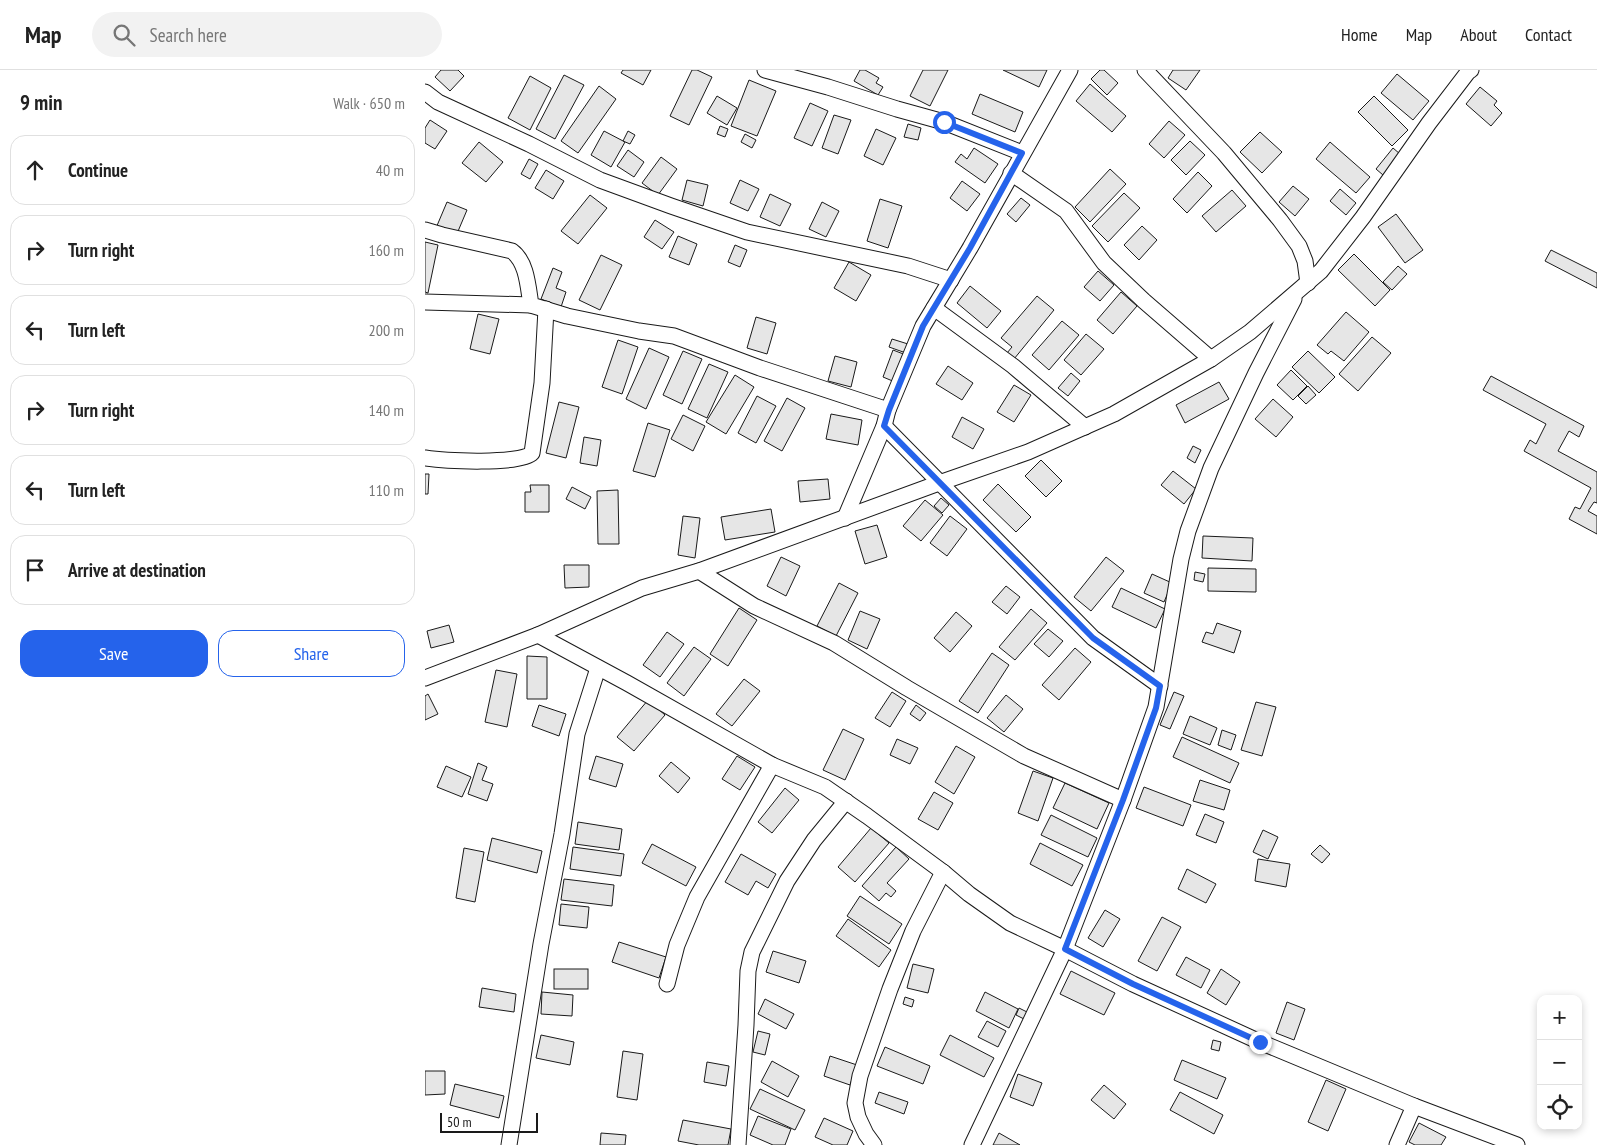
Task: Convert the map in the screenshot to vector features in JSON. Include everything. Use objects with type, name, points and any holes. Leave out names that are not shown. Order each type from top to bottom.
[{"type":"street","points":[[765,70],[944,122],[1022,153]]},
{"type":"street","points":[[845,518],[884,426],[923,326],[1070,70]]},
{"type":"street","points":[[972,1145],[1065,949],[1123,800],[1156,708],[1181,559],[1188,531],[1211,468],[1256,372],[1303,287],[1305,261],[1299,246],[1225,153],[1145,70]]},
{"type":"street","points":[[425,678],[538,635],[642,588],[699,571],[1028,452],[1114,414],[1211,359],[1250,332],[1321,271],[1363,217],[1468,71]]},
{"type":"street","points":[[425,92],[438,102],[529,144],[600,180],[671,206],[747,232],[908,266],[951,280]]},
{"type":"street","points":[[1011,173],[1066,212],[1104,263],[1144,301],[1211,359]]},
{"type":"street","points":[[425,230],[512,251],[518,255],[522,262],[531,305]]},
{"type":"street","points":[[425,302],[531,305],[585,320],[674,336],[759,368],[889,410]]},
{"type":"street","points":[[934,308],[1013,366],[1085,427]]},
{"type":"street","points":[[425,458],[436,460],[501,460],[527,458],[532,453],[542,383],[546,310]]},
{"type":"street","points":[[884,426],[1093,638],[1160,686]]},
{"type":"street","points":[[699,571],[754,606],[834,643],[1024,756],[1123,800]]},
{"type":"street","points":[[538,635],[627,682],[772,765],[825,787],[943,872],[1010,924],[1065,949],[1133,984],[1260,1042],[1413,1106],[1517,1145]]},
{"type":"street","points":[[509,1145],[541,944],[562,834],[577,734],[598,668]]},
{"type":"street","points":[[667,984],[677,945],[697,898],[772,765]]},
{"type":"street","points":[[738,1145],[748,971],[753,952],[787,881],[814,840],[846,801]]},
{"type":"street","points":[[874,1145],[858,1117],[855,1103],[860,1076],[890,989],[913,931],[943,872]]},
{"type":"street","points":[[1397,1145],[1413,1106]]},
{"type":"building","points":[[441,70],[458,70],[464,76],[450,91],[435,77]]},
{"type":"building","points":[[623,70],[651,70],[643,85],[621,73]]},
{"type":"building","points":[[692,70],[697,70],[712,77],[689,125],[670,116]]},
{"type":"building","points":[[860,70],[865,70],[879,78],[876,83],[883,87],[878,95],[854,81]]},
{"type":"building","points":[[923,70],[948,70],[930,106],[910,96]]},
{"type":"building","points":[[1003,70],[1047,70],[1039,87]]},
{"type":"building","points":[[1100,70],[1104,70],[1118,83],[1107,95],[1091,79]]},
{"type":"building","points":[[1173,70],[1200,70],[1186,90],[1168,78]]},
{"type":"building","points":[[1397,74],[1429,101],[1413,120],[1381,93]]},
{"type":"building","points":[[564,75],[584,85],[555,139],[536,129]]},
{"type":"building","points":[[530,76],[551,88],[530,130],[508,118]]},
{"type":"building","points":[[749,80],[776,91],[757,136],[731,126]]},
{"type":"building","points":[[1090,84],[1126,116],[1112,132],[1076,101]]},
{"type":"building","points":[[599,86],[616,99],[578,153],[561,141]]},
{"type":"building","points":[[1480,87],[1497,101],[1494,105],[1502,113],[1491,126],[1466,104]]},
{"type":"building","points":[[980,94],[1023,112],[1015,132],[972,114]]},
{"type":"building","points":[[717,96],[737,108],[727,125],[707,113]]},
{"type":"building","points":[[1374,96],[1408,130],[1392,146],[1358,112]]},
{"type":"building","points":[[810,103],[828,111],[812,146],[794,138]]},
{"type":"building","points":[[834,115],[851,120],[838,154],[822,148]]},
{"type":"building","points":[[430,120],[447,131],[435,149],[425,143],[425,128]]},
{"type":"building","points":[[1169,121],[1185,135],[1164,158],[1149,144]]},
{"type":"building","points":[[908,124],[921,128],[918,140],[904,137]]},
{"type":"building","points":[[720,126],[728,129],[725,137],[717,134]]},
{"type":"building","points":[[876,129],[896,138],[883,165],[864,156]]},
{"type":"building","points":[[604,131],[625,142],[611,167],[591,155]]},
{"type":"building","points":[[628,131],[635,135],[630,144],[623,141]]},
{"type":"building","points":[[1260,132],[1282,152],[1262,173],[1240,152]]},
{"type":"building","points":[[745,134],[756,140],[752,148],[741,142]]},
{"type":"building","points":[[1190,141],[1205,155],[1186,175],[1171,160]]},
{"type":"building","points":[[479,142],[503,162],[486,182],[462,163]]},
{"type":"building","points":[[1330,142],[1370,177],[1356,193],[1316,159]]},
{"type":"building","points":[[974,148],[998,164],[985,183],[955,162],[961,154],[967,159]]},
{"type":"building","points":[[1393,148],[1400,154],[1383,175],[1376,169]]},
{"type":"building","points":[[628,150],[644,162],[634,177],[617,166]]},
{"type":"building","points":[[661,157],[677,169],[658,195],[642,183]]},
{"type":"building","points":[[529,159],[538,164],[530,179],[521,174]]},
{"type":"building","points":[[1110,169],[1126,184],[1090,222],[1075,207]]},
{"type":"building","points":[[546,170],[564,181],[553,199],[535,188]]},
{"type":"building","points":[[1198,172],[1212,186],[1187,213],[1173,199]]},
{"type":"building","points":[[687,180],[708,185],[703,206],[682,200]]},
{"type":"building","points":[[740,180],[759,189],[748,211],[730,203]]},
{"type":"building","points":[[962,181],[980,194],[967,211],[950,198]]},
{"type":"building","points":[[1293,186],[1309,199],[1295,216],[1279,202]]},
{"type":"building","points":[[1340,189],[1356,203],[1346,215],[1330,201]]},
{"type":"building","points":[[1232,190],[1246,206],[1216,232],[1202,216]]},
{"type":"building","points":[[1124,193],[1140,208],[1108,242],[1092,226]]},
{"type":"building","points":[[770,194],[791,204],[780,226],[760,217]]},
{"type":"building","points":[[590,195],[607,208],[578,244],[561,231]]},
{"type":"building","points":[[1021,198],[1030,205],[1016,222],[1007,214]]},
{"type":"building","points":[[880,199],[902,206],[888,248],[867,241]]},
{"type":"building","points":[[447,202],[467,210],[456,236],[436,228]]},
{"type":"building","points":[[822,202],[839,211],[826,237],[809,229]]},
{"type":"building","points":[[1396,214],[1423,250],[1405,263],[1378,227]]},
{"type":"building","points":[[655,220],[674,232],[662,249],[644,237]]},
{"type":"building","points":[[1142,226],[1157,240],[1139,260],[1124,245]]},
{"type":"building","points":[[678,236],[697,244],[689,265],[669,257]]},
{"type":"building","points":[[425,242],[438,245],[428,293],[425,292]]},
{"type":"building","points":[[735,245],[747,250],[740,267],[728,262]]},
{"type":"building","points":[[1551,250],[1597,273],[1597,288],[1545,261]]},
{"type":"building","points":[[1354,254],[1390,290],[1375,306],[1338,270]]},
{"type":"building","points":[[601,255],[622,265],[600,310],[579,300]]},
{"type":"building","points":[[849,262],[871,275],[856,301],[834,288]]},
{"type":"building","points":[[1398,266],[1407,274],[1392,290],[1383,282]]},
{"type":"building","points":[[553,268],[562,272],[556,288],[566,292],[561,307],[541,299]]},
{"type":"building","points":[[1098,271],[1114,285],[1100,301],[1084,287]]},
{"type":"building","points":[[970,286],[1001,311],[987,328],[957,303]]},
{"type":"building","points":[[1121,292],[1137,306],[1113,334],[1097,320]]},
{"type":"building","points":[[1037,296],[1054,310],[1014,359],[1007,353],[1012,347],[1001,338]]},
{"type":"building","points":[[1346,312],[1369,332],[1344,361],[1331,351],[1328,354],[1317,345]]},
{"type":"building","points":[[478,314],[499,319],[490,354],[470,349]]},
{"type":"building","points":[[756,317],[776,323],[767,354],[747,348]]},
{"type":"building","points":[[1062,321],[1079,335],[1049,370],[1032,355]]},
{"type":"building","points":[[1086,334],[1104,349],[1081,375],[1064,360]]},
{"type":"building","points":[[1372,337],[1391,353],[1358,391],[1339,374]]},
{"type":"building","points":[[892,339],[908,344],[906,353],[889,347]]},
{"type":"building","points":[[618,340],[638,347],[622,394],[602,387]]},
{"type":"building","points":[[649,348],[669,357],[646,409],[626,399]]},
{"type":"building","points":[[893,350],[906,355],[895,382],[883,377]]},
{"type":"building","points":[[683,351],[702,359],[682,404],[663,395]]},
{"type":"building","points":[[1308,351],[1335,377],[1319,393],[1292,367]]},
{"type":"building","points":[[835,356],[857,362],[851,387],[828,381]]},
{"type":"building","points":[[709,364],[728,372],[707,418],[688,409]]},
{"type":"building","points":[[948,366],[973,383],[962,400],[936,384]]},
{"type":"building","points":[[1291,370],[1307,386],[1293,400],[1277,385]]},
{"type":"building","points":[[1071,373],[1080,381],[1068,396],[1058,388]]},
{"type":"building","points":[[735,375],[754,387],[726,434],[706,422]]},
{"type":"building","points":[[1491,376],[1584,426],[1579,437],[1569,431],[1558,451],[1597,472],[1597,503],[1594,502],[1588,511],[1597,516],[1597,534],[1569,519],[1575,507],[1580,509],[1591,488],[1524,451],[1530,440],[1536,444],[1546,424],[1483,390]]},
{"type":"building","points":[[1219,382],[1229,399],[1185,423],[1176,405]]},
{"type":"building","points":[[1014,385],[1031,395],[1014,422],[997,412]]},
{"type":"building","points":[[1308,386],[1316,395],[1306,404],[1298,396]]},
{"type":"building","points":[[757,396],[776,406],[756,443],[738,433]]},
{"type":"building","points":[[787,398],[805,408],[782,451],[764,441]]},
{"type":"building","points":[[1273,399],[1293,417],[1276,437],[1255,419]]},
{"type":"building","points":[[559,402],[579,407],[566,458],[546,453]]},
{"type":"building","points":[[831,414],[862,420],[858,445],[826,439]]},
{"type":"building","points":[[683,415],[705,426],[693,451],[671,439]]},
{"type":"building","points":[[962,417],[984,429],[973,449],[952,437]]},
{"type":"building","points":[[648,423],[670,430],[655,477],[633,471]]},
{"type":"building","points":[[584,437],[601,440],[597,466],[580,463]]},
{"type":"building","points":[[1193,446],[1201,450],[1195,463],[1187,458]]},
{"type":"building","points":[[1041,460],[1062,481],[1046,497],[1025,476]]},
{"type":"building","points":[[1173,471],[1196,489],[1184,504],[1161,485]]},
{"type":"building","points":[[425,474],[429,474],[428,494],[425,494]]},
{"type":"building","points":[[828,479],[830,499],[800,502],[798,481]]},
{"type":"building","points":[[998,484],[1031,517],[1016,532],[983,500]]},
{"type":"building","points":[[530,485],[549,485],[549,512],[525,512],[525,492],[531,492]]},
{"type":"building","points":[[572,487],[591,497],[585,509],[566,499]]},
{"type":"building","points":[[618,490],[619,544],[598,544],[597,491]]},
{"type":"building","points":[[941,498],[949,505],[942,513],[934,506]]},
{"type":"building","points":[[925,500],[943,515],[921,541],[903,526]]},
{"type":"building","points":[[771,509],[775,532],[725,540],[721,517]]},
{"type":"building","points":[[683,516],[700,518],[695,558],[678,555]]},
{"type":"building","points":[[950,516],[967,529],[947,556],[930,543]]},
{"type":"building","points":[[877,525],[887,557],[865,564],[855,531]]},
{"type":"building","points":[[1203,536],[1253,538],[1252,561],[1202,558]]},
{"type":"building","points":[[781,557],[800,566],[786,596],[767,586]]},
{"type":"building","points":[[1106,557],[1124,571],[1091,611],[1074,597]]},
{"type":"building","points":[[564,565],[589,565],[589,587],[565,588]]},
{"type":"building","points":[[1208,568],[1256,569],[1256,592],[1208,591]]},
{"type":"building","points":[[1195,572],[1205,574],[1203,582],[1194,580]]},
{"type":"building","points":[[1152,574],[1172,583],[1164,602],[1144,593]]},
{"type":"building","points":[[839,583],[858,593],[836,636],[817,626]]},
{"type":"building","points":[[1006,586],[1020,597],[1007,614],[992,602]]},
{"type":"building","points":[[1121,588],[1165,609],[1156,628],[1112,607]]},
{"type":"building","points":[[739,608],[757,620],[728,666],[710,654]]},
{"type":"building","points":[[1031,609],[1047,623],[1015,660],[999,647]]},
{"type":"building","points":[[860,611],[880,619],[867,649],[848,640]]},
{"type":"building","points":[[956,612],[972,626],[950,652],[934,638]]},
{"type":"building","points":[[1217,623],[1241,631],[1234,653],[1202,642],[1206,632],[1213,634]]},
{"type":"building","points":[[449,625],[454,642],[431,648],[427,631]]},
{"type":"building","points":[[1048,629],[1063,641],[1049,657],[1034,644]]},
{"type":"building","points":[[667,632],[684,644],[660,677],[643,665]]},
{"type":"building","points":[[694,647],[711,659],[684,696],[667,683]]},
{"type":"building","points":[[1075,648],[1091,662],[1059,700],[1042,685]]},
{"type":"building","points":[[992,653],[1009,665],[978,713],[959,701]]},
{"type":"building","points":[[527,656],[547,657],[547,699],[527,699]]},
{"type":"building","points":[[496,670],[517,674],[507,727],[485,722]]},
{"type":"building","points":[[744,679],[760,691],[732,726],[716,714]]},
{"type":"building","points":[[892,692],[906,701],[890,727],[875,718]]},
{"type":"building","points":[[1174,692],[1184,696],[1170,729],[1160,725]]},
{"type":"building","points":[[428,694],[438,714],[425,720],[425,696]]},
{"type":"building","points":[[1006,695],[1023,709],[1004,732],[987,718]]},
{"type":"building","points":[[648,700],[665,715],[634,751],[617,737]]},
{"type":"building","points":[[1256,702],[1276,707],[1262,756],[1241,750]]},
{"type":"building","points":[[539,705],[566,714],[559,736],[532,726]]},
{"type":"building","points":[[916,705],[926,713],[920,721],[910,714]]},
{"type":"building","points":[[1190,716],[1217,728],[1210,745],[1183,734]]},
{"type":"building","points":[[843,729],[864,739],[845,780],[823,770]]},
{"type":"building","points":[[1222,730],[1236,735],[1231,750],[1218,745]]},
{"type":"building","points":[[1182,737],[1239,763],[1230,783],[1173,757]]},
{"type":"building","points":[[897,739],[918,748],[910,764],[890,755]]},
{"type":"building","points":[[956,746],[975,757],[954,794],[935,782]]},
{"type":"building","points":[[596,756],[623,764],[616,787],[589,779]]},
{"type":"building","points":[[737,756],[755,767],[740,790],[722,779]]},
{"type":"building","points":[[671,762],[690,778],[678,793],[659,776]]},
{"type":"building","points":[[478,763],[487,767],[482,780],[493,784],[487,801],[468,794]]},
{"type":"building","points":[[446,766],[471,777],[462,797],[437,787]]},
{"type":"building","points":[[1033,771],[1053,778],[1038,821],[1018,813]]},
{"type":"building","points":[[1200,780],[1230,790],[1224,810],[1193,801]]},
{"type":"building","points":[[1065,783],[1109,803],[1097,829],[1053,808]]},
{"type":"building","points":[[1144,787],[1191,805],[1183,826],[1136,808]]},
{"type":"building","points":[[785,788],[799,800],[772,833],[758,822]]},
{"type":"building","points":[[934,792],[953,803],[938,830],[918,819]]},
{"type":"building","points":[[1205,814],[1224,822],[1216,843],[1196,835]]},
{"type":"building","points":[[1051,815],[1097,838],[1088,857],[1041,835]]},
{"type":"building","points":[[578,822],[622,829],[619,850],[575,844]]},
{"type":"building","points":[[871,828],[889,843],[855,882],[838,867]]},
{"type":"building","points":[[1263,830],[1278,837],[1268,859],[1253,852]]},
{"type":"building","points":[[492,838],[542,851],[537,873],[487,860]]},
{"type":"building","points":[[1040,843],[1083,865],[1072,886],[1030,864]]},
{"type":"building","points":[[652,844],[696,867],[686,886],[642,863]]},
{"type":"building","points":[[1320,845],[1330,854],[1322,863],[1311,854]]},
{"type":"building","points":[[573,847],[624,854],[621,876],[570,869]]},
{"type":"building","points":[[896,847],[909,859],[887,883],[896,891],[891,897],[886,893],[879,901],[862,886]]},
{"type":"building","points":[[464,848],[484,852],[475,902],[456,898]]},
{"type":"building","points":[[741,854],[776,874],[768,888],[756,881],[748,895],[725,882]]},
{"type":"building","points":[[1258,859],[1290,864],[1286,887],[1255,881]]},
{"type":"building","points":[[1187,869],[1216,884],[1206,903],[1178,889]]},
{"type":"building","points":[[564,879],[614,885],[612,906],[561,900]]},
{"type":"building","points":[[860,896],[902,924],[889,944],[847,916]]},
{"type":"building","points":[[561,904],[589,907],[587,928],[559,925]]},
{"type":"building","points":[[1105,910],[1120,919],[1103,947],[1088,938]]},
{"type":"building","points":[[1162,917],[1181,927],[1157,971],[1138,961]]},
{"type":"building","points":[[848,919],[891,950],[879,967],[836,936]]},
{"type":"building","points":[[619,942],[666,957],[659,978],[612,962]]},
{"type":"building","points":[[773,951],[806,961],[799,983],[766,972]]},
{"type":"building","points":[[1186,957],[1210,970],[1201,988],[1176,975]]},
{"type":"building","points":[[913,964],[934,969],[928,993],[907,988]]},
{"type":"building","points":[[554,969],[588,969],[588,989],[554,989]]},
{"type":"building","points":[[1221,969],[1240,982],[1226,1005],[1207,993]]},
{"type":"building","points":[[1071,971],[1115,993],[1104,1015],[1060,994]]},
{"type":"building","points":[[482,988],[516,994],[514,1012],[479,1007]]},
{"type":"building","points":[[542,992],[573,995],[572,1016],[541,1014]]},
{"type":"building","points":[[985,992],[1018,1009],[1009,1028],[976,1011]]},
{"type":"building","points":[[905,997],[914,1000],[912,1007],[903,1004]]},
{"type":"building","points":[[765,999],[794,1014],[786,1029],[758,1014]]},
{"type":"building","points":[[1287,1002],[1305,1009],[1294,1040],[1276,1033]]},
{"type":"building","points":[[1019,1008],[1029,1013],[1026,1020],[1016,1015]]},
{"type":"building","points":[[987,1021],[1006,1031],[998,1047],[978,1037]]},
{"type":"building","points":[[758,1031],[770,1034],[765,1055],[753,1052]]},
{"type":"building","points":[[541,1035],[574,1042],[570,1065],[536,1058]]},
{"type":"building","points":[[950,1035],[994,1058],[984,1077],[940,1055]]},
{"type":"building","points":[[1213,1040],[1221,1042],[1219,1051],[1211,1049]]},
{"type":"building","points":[[885,1047],[930,1066],[923,1084],[877,1066]]},
{"type":"building","points":[[623,1051],[643,1054],[637,1100],[617,1097]]},
{"type":"building","points":[[830,1056],[857,1065],[850,1085],[824,1076]]},
{"type":"building","points":[[1182,1060],[1226,1078],[1217,1099],[1174,1080]]},
{"type":"building","points":[[772,1061],[799,1076],[788,1097],[761,1082]]},
{"type":"building","points":[[707,1062],[729,1066],[726,1086],[704,1082]]},
{"type":"building","points":[[425,1071],[445,1071],[445,1094],[425,1095]]},
{"type":"building","points":[[1018,1074],[1042,1083],[1033,1106],[1010,1097]]},
{"type":"building","points":[[1326,1080],[1346,1089],[1328,1131],[1308,1122]]},
{"type":"building","points":[[455,1084],[504,1096],[499,1118],[450,1105]]},
{"type":"building","points":[[1104,1085],[1126,1104],[1114,1119],[1091,1100]]},
{"type":"building","points":[[760,1089],[805,1110],[795,1130],[750,1109]]},
{"type":"building","points":[[879,1092],[908,1102],[904,1114],[875,1103]]},
{"type":"building","points":[[1180,1092],[1223,1115],[1214,1134],[1170,1110]]},
{"type":"building","points":[[758,1116],[791,1129],[785,1145],[773,1145],[750,1135]]},
{"type":"building","points":[[824,1118],[853,1131],[847,1145],[833,1145],[815,1137]]},
{"type":"building","points":[[683,1120],[731,1129],[728,1145],[699,1145],[678,1141]]},
{"type":"building","points":[[1419,1123],[1446,1137],[1441,1145],[1415,1145],[1409,1142]]},
{"type":"building","points":[[601,1133],[626,1135],[625,1145],[600,1145]]},
{"type":"building","points":[[999,1133],[1020,1145],[993,1145]]},
{"type":"route","points":[[944,122],[1022,153],[970,248],[923,326],[884,426],[1093,638],[1160,686],[1156,708],[1123,800],[1065,949],[1133,984],[1260,1042]]}]
